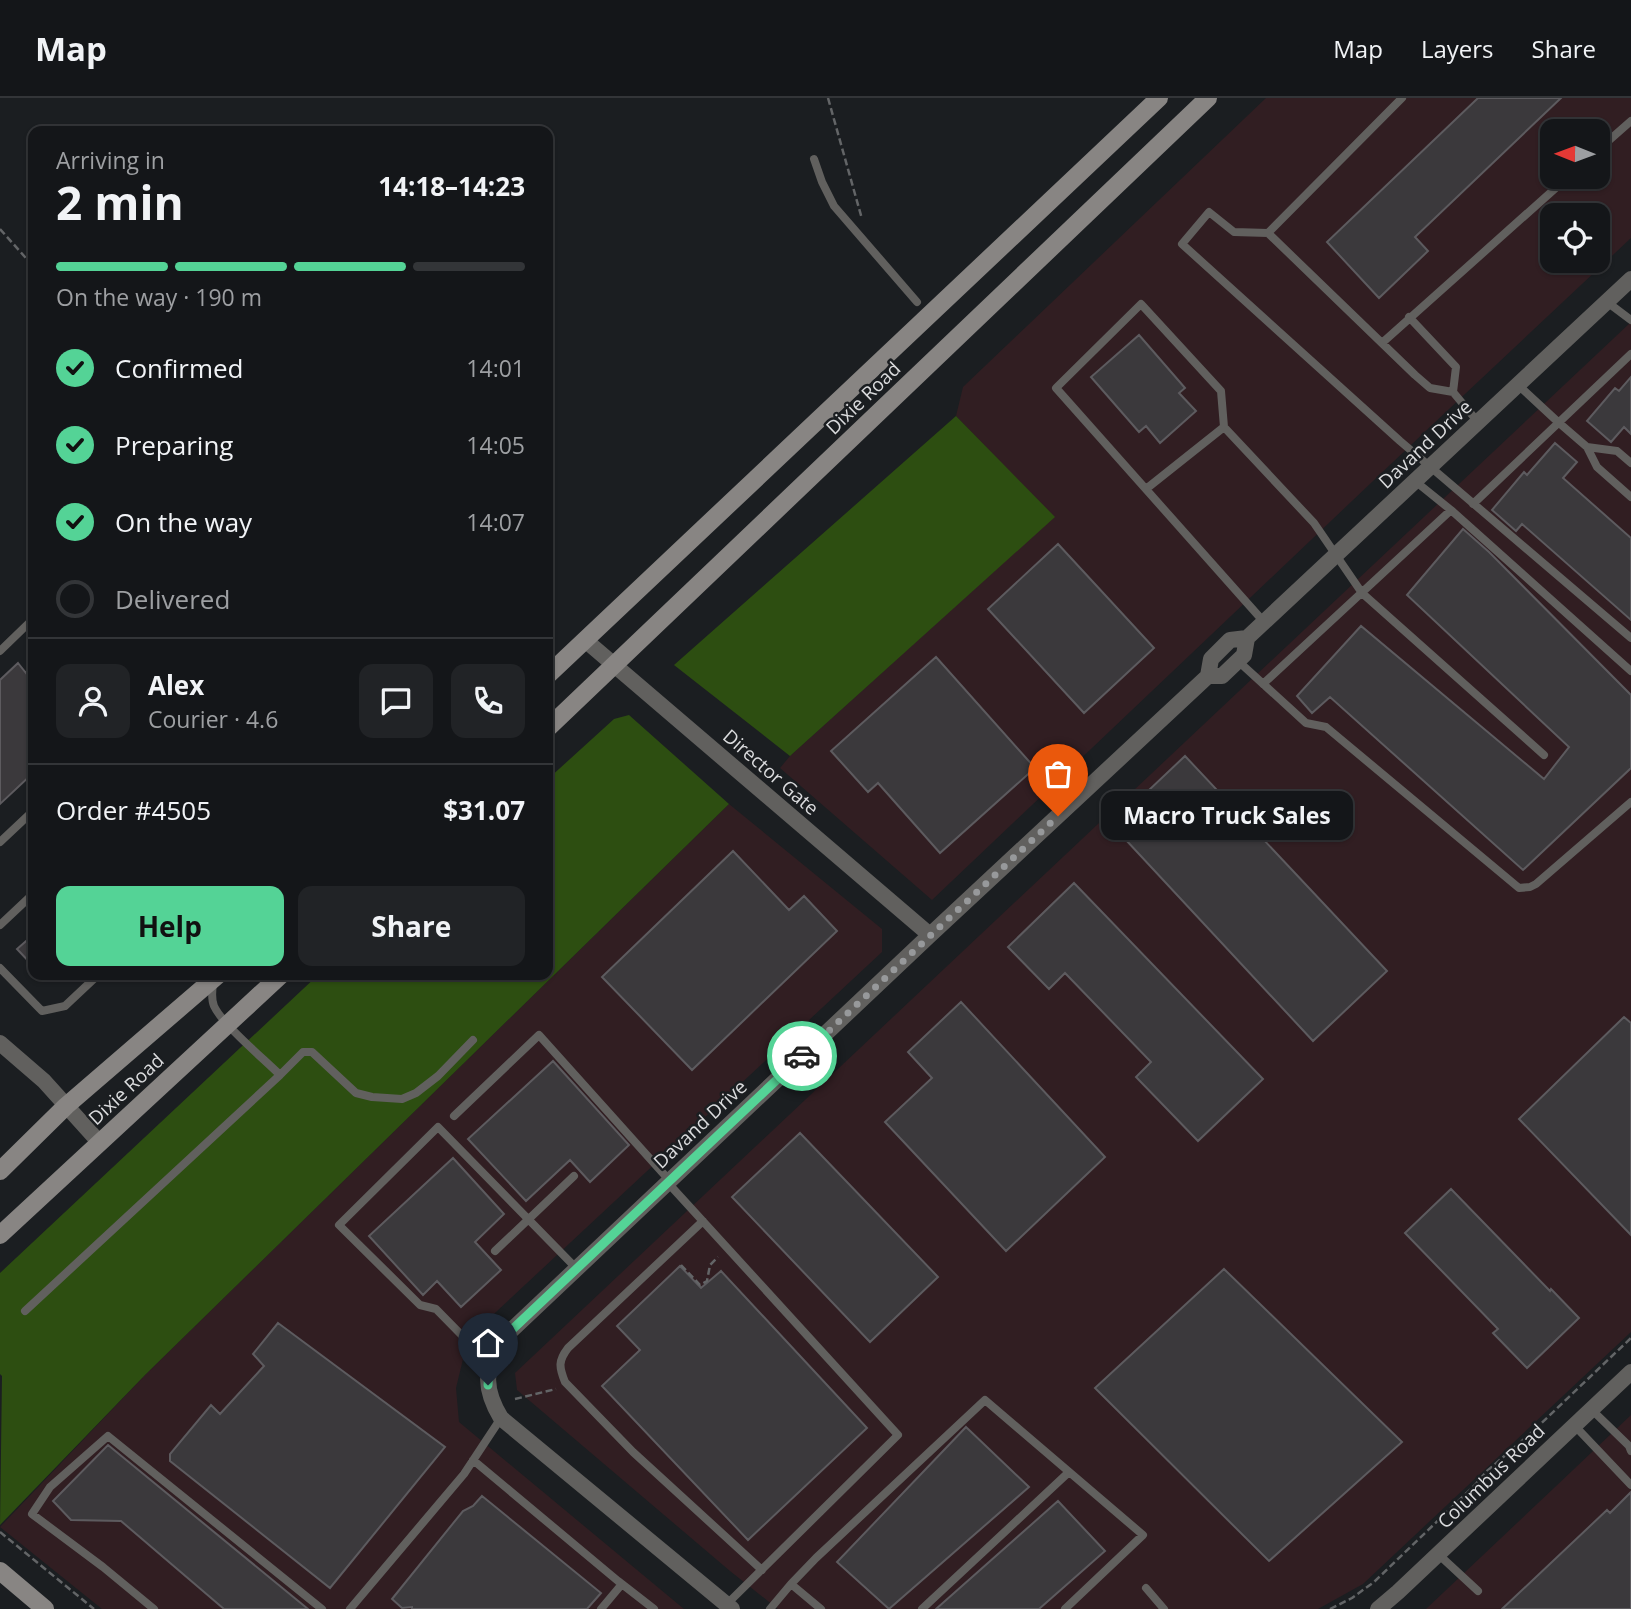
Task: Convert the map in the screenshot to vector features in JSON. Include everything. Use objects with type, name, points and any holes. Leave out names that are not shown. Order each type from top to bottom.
[{"type":"main road","name":"Dixie Road","points":[[553,670],[1159,98]]},
{"type":"main road","name":"Dixie Road","points":[[553,723],[1208,98]]},
{"type":"main road","name":"Dixie Road","points":[[0,1171],[66,1106],[213,980]]},
{"type":"main road","name":"Dixie Road","points":[[0,1235],[276,980]]},
{"type":"main road","points":[[0,1572],[45,1609]]},
{"type":"street","name":"Davand Drive","points":[[490,1364],[500,1341],[1208,676],[1211,659],[1230,640],[1247,638],[1630,282]]},
{"type":"street","name":"Davand Drive","points":[[1208,676],[1222,676],[1238,661],[1244,655],[1247,638]]},
{"type":"street","name":"Director Gate","points":[[585,640],[930,935]]},
{"type":"street","points":[[0,1043],[44,1082],[99,1142]]},
{"type":"street","points":[[490,1364],[489,1396],[501,1418],[727,1607]]},
{"type":"street","name":"Columbus Road","points":[[1378,1609],[1631,1372]]},
{"type":"lane","points":[[1268,233],[1402,98]]},
{"type":"lane","points":[[1610,139],[1631,121]]},
{"type":"lane","points":[[814,159],[834,206],[917,302]]},
{"type":"lane","points":[[1382,343],[1554,189]]},
{"type":"lane","points":[[1478,422],[1453,392],[1430,388],[1268,233],[1234,232],[1209,212],[1182,244],[1430,467],[1631,638]]},
{"type":"lane","points":[[1606,302],[1631,320]]},
{"type":"lane","points":[[1264,622],[1056,388],[1141,303],[1221,391],[1224,426],[1314,523],[1362,593],[1544,755]]},
{"type":"lane","points":[[1409,317],[1456,368],[1453,392]]},
{"type":"lane","points":[[1473,504],[1631,354]]},
{"type":"lane","points":[[1518,385],[1587,447],[1597,467],[1631,497]]},
{"type":"lane","points":[[1146,489],[1224,426]]},
{"type":"lane","points":[[1587,447],[1617,451],[1631,463]]},
{"type":"lane","points":[[1415,481],[1631,671]]},
{"type":"lane","points":[[1263,684],[1451,510]]},
{"type":"lane","points":[[0,651],[28,623]]},
{"type":"lane","points":[[1238,661],[1306,723],[1326,727],[1519,888],[1536,884],[1631,802]]},
{"type":"lane","points":[[0,842],[28,816]]},
{"type":"lane","points":[[0,925],[28,899]]},
{"type":"lane","points":[[0,968],[42,1011],[65,1006],[94,980]]},
{"type":"lane","points":[[215,980],[212,990],[214,1006],[228,1024],[280,1075]]},
{"type":"lane","points":[[454,1116],[539,1035],[727,1249],[898,1435],[727,1607]]},
{"type":"lane","points":[[25,1311],[303,1052],[312,1052],[356,1093],[402,1100],[438,1076],[473,1040]]},
{"type":"lane","points":[[490,1364],[436,1309],[420,1305],[339,1225],[438,1127],[577,1269]]},
{"type":"lane","points":[[495,1251],[574,1176]]},
{"type":"lane","points":[[703,1221],[568,1348],[561,1357],[560,1369],[565,1382],[634,1451],[762,1570]]},
{"type":"lane","points":[[770,1609],[816,1558],[985,1400],[1143,1535],[1065,1609]]},
{"type":"lane","points":[[1592,1410],[1631,1451]]},
{"type":"lane","points":[[350,1609],[464,1474],[501,1418]]},
{"type":"lane","points":[[1574,1425],[1631,1485]]},
{"type":"lane","points":[[154,1609],[32,1514],[50,1487],[108,1436],[322,1609]]},
{"type":"lane","points":[[473,1460],[654,1609]]},
{"type":"lane","points":[[922,1609],[1069,1472]]},
{"type":"lane","points":[[1438,1554],[1478,1591]]},
{"type":"lane","points":[[601,1609],[622,1584]]},
{"type":"lane","points":[[791,1584],[821,1609]]},
{"type":"lane","points":[[1146,1588],[1164,1609]]},
{"type":"path","points":[[828,98],[862,219]]},
{"type":"path","points":[[0,229],[28,260]]},
{"type":"path","points":[[681,1265],[700,1286],[706,1281],[710,1265],[727,1249]]},
{"type":"path","points":[[1330,1609],[1352,1598],[1374,1582],[1487,1471],[1531,1434],[1631,1338]]},
{"type":"path","points":[[515,1399],[569,1386]]},
{"type":"path","points":[[0,1532],[94,1609]]},
{"type":"shaded area","points":[[1266,98],[1631,98],[1631,238],[1610,258],[1610,203],[1540,203],[1540,273],[1594,273],[932,900],[780,768],[1054,517],[956,416],[963,387]]},
{"type":"shaded area","points":[[1631,322],[1631,1332],[1363,1584],[1318,1609],[778,1609],[517,1390],[515,1373]]},
{"type":"shaded area","points":[[729,804],[882,929],[882,952],[482,1325],[464,1355],[456,1388],[459,1422],[684,1609],[102,1609],[0,1527],[145,1375],[549,980],[553,980],[553,976]]},
{"type":"shaded area","points":[[1631,1415],[1631,1609],[1426,1609],[1554,1488]]},
{"type":"green space","points":[[956,416],[1055,517],[790,756],[674,665]]},
{"type":"green space","points":[[629,715],[729,804],[553,976],[553,774],[614,719]]},
{"type":"green space","points":[[313,980],[549,980],[145,1375],[0,1525],[0,1273]]},
{"type":"building","points":[[1478,98],[1561,98],[1415,237],[1428,251],[1379,298],[1327,242]]},
{"type":"building","points":[[1139,335],[1185,388],[1179,393],[1196,411],[1160,443],[1146,426],[1139,432],[1091,377]]},
{"type":"building","points":[[1631,377],[1631,434],[1624,427],[1611,442],[1587,421],[1615,388],[1619,391]]},
{"type":"building","points":[[1555,443],[1577,462],[1563,478],[1631,538],[1631,620],[1522,524],[1516,531],[1492,510],[1524,472],[1527,475]]},
{"type":"building","points":[[1463,529],[1631,695],[1631,768],[1523,870],[1330,697],[1312,713],[1297,696],[1361,626],[1544,779],[1569,747],[1407,595]]},
{"type":"building","points":[[1058,544],[1154,648],[1084,713],[988,609]]},
{"type":"building","points":[[936,657],[1035,768],[940,853],[878,783],[868,792],[831,751]]},
{"type":"building","points":[[18,663],[26,673],[28,671],[28,778],[0,804],[0,680]]},
{"type":"building","points":[[1185,756],[1387,971],[1313,1041],[1112,825]]},
{"type":"building","points":[[733,851],[789,910],[804,896],[837,931],[692,1070],[602,977]]},
{"type":"building","points":[[1074,883],[1263,1079],[1198,1141],[1136,1077],[1151,1062],[1065,973],[1049,989],[1008,947]]},
{"type":"building","points":[[28,939],[28,961],[17,949]]},
{"type":"building","points":[[961,1002],[1105,1157],[1006,1251],[885,1122],[932,1078],[908,1052]]},
{"type":"building","points":[[1624,1017],[1631,1023],[1631,1235],[1519,1119]]},
{"type":"building","points":[[553,1061],[629,1145],[590,1182],[570,1160],[526,1201],[468,1139]]},
{"type":"building","points":[[800,1133],[938,1277],[870,1342],[732,1197]]},
{"type":"building","points":[[453,1158],[504,1214],[475,1242],[501,1270],[461,1307],[437,1281],[423,1295],[369,1236]]},
{"type":"building","points":[[1451,1189],[1579,1318],[1527,1368],[1493,1333],[1498,1329],[1405,1233]]},
{"type":"building","points":[[680,1266],[701,1288],[721,1271],[867,1428],[748,1540],[602,1386],[640,1350],[617,1326]]},
{"type":"building","points":[[1224,1269],[1402,1442],[1269,1561],[1095,1388]]},
{"type":"building","points":[[278,1323],[445,1447],[330,1588],[170,1461],[170,1454],[211,1405],[220,1414],[264,1366],[253,1354]]},
{"type":"building","points":[[966,1427],[1029,1487],[889,1609],[837,1562]]},
{"type":"building","points":[[108,1445],[308,1609],[224,1609],[121,1521],[71,1520],[53,1501]]},
{"type":"building","points":[[1631,1492],[1631,1609],[1502,1609],[1607,1510],[1610,1513]]},
{"type":"building","points":[[482,1496],[601,1593],[587,1609],[412,1609],[402,1608],[392,1599],[463,1511],[473,1506]]},
{"type":"building","points":[[1058,1501],[1105,1551],[1039,1609],[936,1609]]},
{"type":"way so far","points":[[802,1056],[1058,816]]},
{"type":"place","name":"Macro Truck Sales","points":[[1058,816]]},
{"type":"route","points":[[488,1385],[492,1356],[500,1341],[802,1056]]}]
